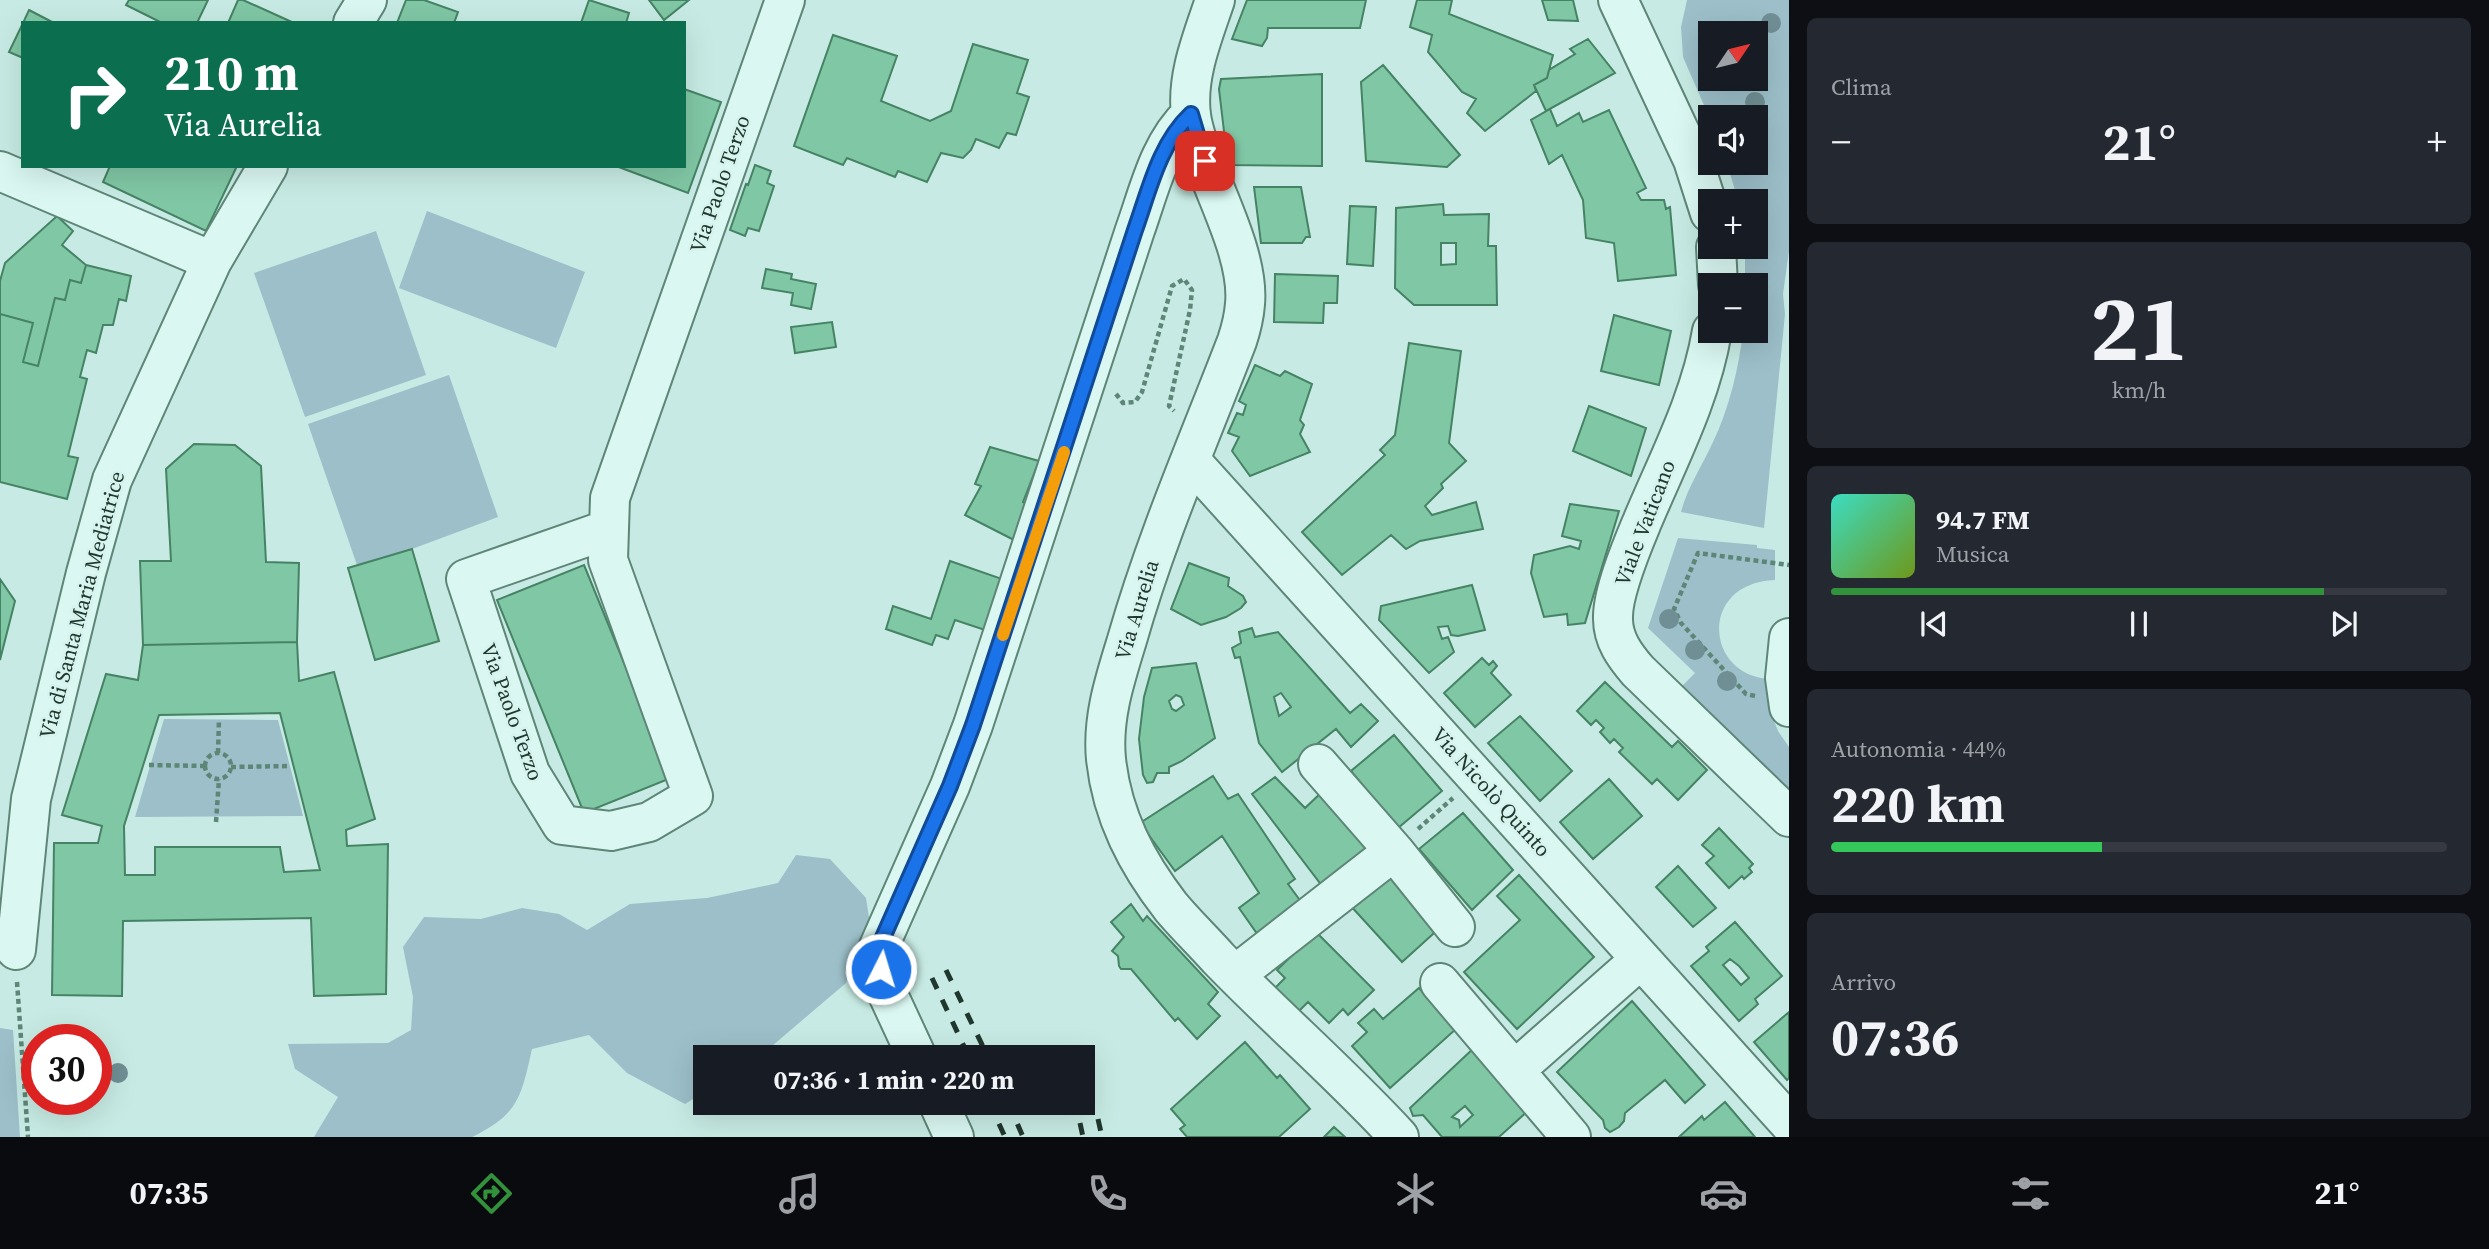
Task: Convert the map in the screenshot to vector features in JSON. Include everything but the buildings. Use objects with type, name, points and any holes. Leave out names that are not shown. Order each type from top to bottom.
[{"type":"street","points":[[354,21],[367,0]]},
{"type":"street","name":"Via Paolo Terzo","points":[[609,529],[466,579],[530,773],[562,825],[611,831],[649,822],[693,796],[608,560],[609,529],[610,498],[785,0]]},
{"type":"street","name":"Via Aurelia","points":[[1215,0],[1197,54],[1191,114],[1196,137],[1240,260],[1245,296],[1237,341],[1154,555],[1114,681],[1108,711],[1106,758],[1117,814],[1129,843],[1173,909],[1235,975],[1373,1108],[1399,1137]]},
{"type":"street","points":[[1618,0],[1688,149],[1702,189]]},
{"type":"street","points":[[911,1045],[885,988],[877,951],[936,820],[968,738],[1135,230],[1163,154],[1179,125],[1191,114]]},
{"type":"street","name":"Via di Santa Maria Mediatrice","points":[[16,950],[31,799],[86,573],[112,480],[212,261],[267,168]]},
{"type":"street","points":[[0,171],[212,261]]},
{"type":"street","name":"Viale Vaticano","points":[[1709,343],[1691,408],[1628,557],[1614,608],[1613,624],[1619,645],[1638,671],[1789,817]]},
{"type":"street","name":"Via Nicolò Quinto","points":[[1197,449],[1641,959],[1789,1123]]},
{"type":"street","points":[[1788,703],[1785,678],[1789,638]]},
{"type":"street","points":[[1318,764],[1394,851],[1455,927]]},
{"type":"street","points":[[1235,975],[1394,851]]},
{"type":"street","points":[[1515,1070],[1641,959]]},
{"type":"street","points":[[1440,983],[1571,1137]]},
{"type":"street","points":[[944,1115],[954,1137]]},
{"type":"path","points":[[1116,393],[1123,403],[1135,402],[1142,392],[1172,286],[1184,279],[1192,290],[1190,310],[1169,406],[1197,449]]},
{"type":"path","points":[[1788,703],[1746,694],[1681,624],[1674,609],[1698,553],[1789,565]]},
{"type":"path","points":[[218,753],[219,719]]},
{"type":"path","points":[[218,753],[228,757],[232,767],[228,775],[219,779],[209,775],[205,766],[209,757],[218,753]]},
{"type":"path","points":[[149,765],[205,766]]},
{"type":"path","points":[[232,767],[290,766]]},
{"type":"path","points":[[216,821],[219,779]]},
{"type":"path","points":[[16,950],[18,1018],[28,1137]]},
{"type":"shaded area","points":[[1687,0],[1789,0],[1789,251],[1783,294],[1785,314],[1764,528],[1681,512],[1687,493],[1724,416],[1741,343],[1768,343],[1768,273],[1745,273],[1745,259],[1768,259],[1768,189],[1735,189],[1730,175],[1768,175],[1768,105],[1704,105],[1683,57],[1681,27]]},
{"type":"shaded area","points":[[427,211],[585,272],[556,348],[399,288]]},
{"type":"shaded area","points":[[376,231],[426,375],[305,417],[254,273]]},
{"type":"shaded area","points":[[449,375],[498,517],[412,549],[357,565],[308,424]]},
{"type":"shaded area","points":[[1678,538],[1757,545],[1757,548],[1775,550],[1775,580],[1750,585],[1732,597],[1722,612],[1719,630],[1723,648],[1733,664],[1750,675],[1772,679],[1772,716],[1789,747],[1789,794],[1681,687],[1695,673],[1648,628]]},
{"type":"shaded area","points":[[164,719],[278,720],[303,816],[135,817]]},
{"type":"shaded area","points":[[796,855],[830,859],[866,898],[870,924],[846,983],[773,1045],[693,1045],[693,1099],[685,1104],[627,1073],[589,1035],[532,1049],[525,1080],[516,1102],[500,1120],[472,1137],[314,1137],[338,1097],[295,1069],[288,1044],[388,1043],[411,1030],[413,997],[403,947],[424,917],[481,919],[522,908],[559,914],[587,930],[630,904],[707,898],[778,883]]},
{"type":"shaded area","points":[[0,1028],[13,1030],[20,1137],[0,1137]]},
{"type":"railway","points":[[946,970],[982,1045]]},
{"type":"railway","points":[[932,978],[963,1045]]},
{"type":"railway","points":[[995,1115],[1005,1137]]},
{"type":"railway","points":[[1014,1115],[1023,1137]]},
{"type":"railway","points":[[1098,1119],[1102,1137]]},
{"type":"railway","points":[[1080,1123],[1083,1137]]},
{"type":"slow traffic","points":[[1003,635],[1064,452]]},
{"type":"route","points":[[881,969],[877,951],[917,865],[973,725],[1135,230],[1170,139],[1179,125],[1191,114],[1205,161]]}]
